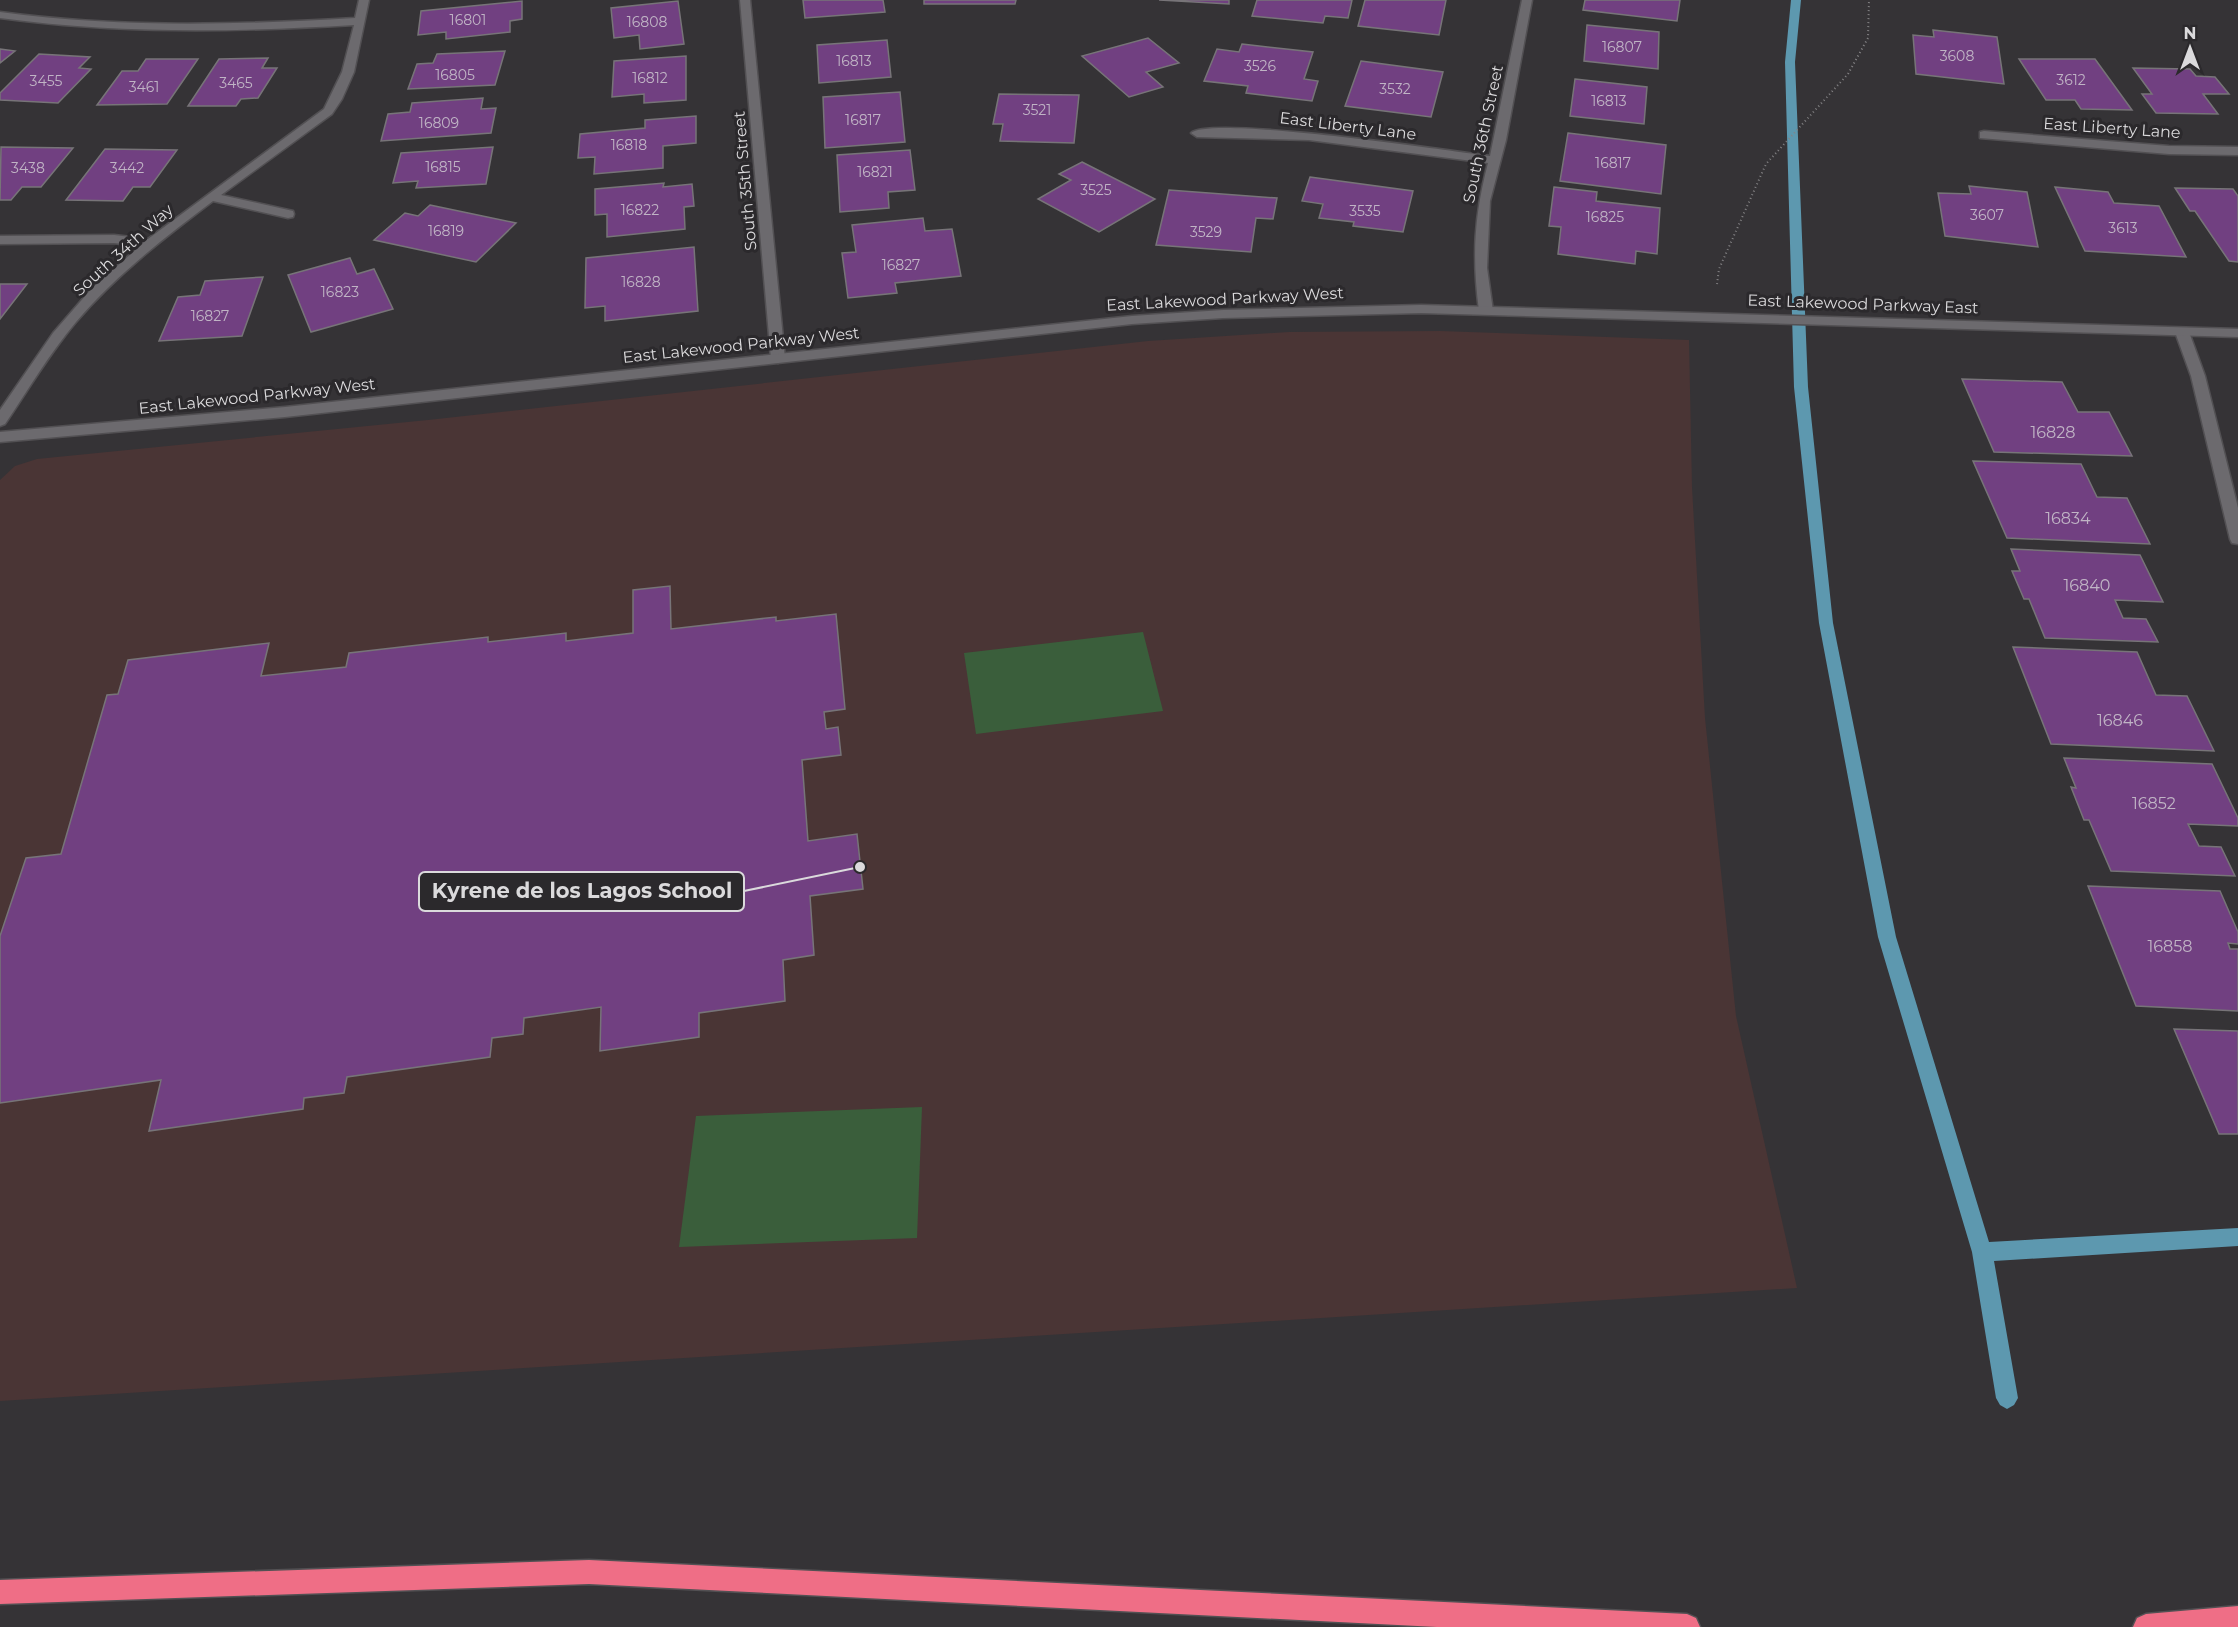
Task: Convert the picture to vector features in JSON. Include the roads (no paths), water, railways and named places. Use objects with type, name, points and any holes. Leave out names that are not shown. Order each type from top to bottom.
[{"type":"highway","points":[[0,1592],[589,1572],[1687,1627]]},
{"type":"highway","points":[[2146,1627],[2238,1619]]},
{"type":"street","name":"South 34th Way","points":[[0,421],[47,349],[98,290],[211,197],[328,111],[340,95],[348,74],[364,0]]},
{"type":"street","name":"South 35th Street","points":[[745,0],[778,359]]},
{"type":"street","name":"South 36th Street","points":[[1486,311],[1480,268],[1484,201],[1527,0]]},
{"type":"street","points":[[0,15],[127,28],[242,28],[360,21]]},
{"type":"street","name":"East Liberty Lane","points":[[1197,133],[1292,134],[1494,160]]},
{"type":"street","name":"East Liberty Lane","points":[[1984,135],[2169,150],[2238,151]]},
{"type":"street","points":[[211,197],[288,214]]},
{"type":"street","points":[[0,240],[114,239],[153,243]]},
{"type":"street","name":"East Lakewood Parkway West","points":[[0,437],[285,412],[1132,320],[1223,314],[1421,309],[1486,311]]},
{"type":"street","name":"East Lakewood Parkway East","points":[[1486,311],[2238,333]]},
{"type":"street","points":[[2182,332],[2198,376],[2238,539]]},
{"type":"waterway","points":[[1796,0],[1790,62],[1801,387],[1826,623],[1887,937],[1982,1252]]},
{"type":"waterway","points":[[1982,1252],[2238,1237]]},
{"type":"waterway","points":[[1982,1252],[2007,1398]]},
{"type":"place","name":"Kyrene de los Lagos School","points":[[860,867]]}]
